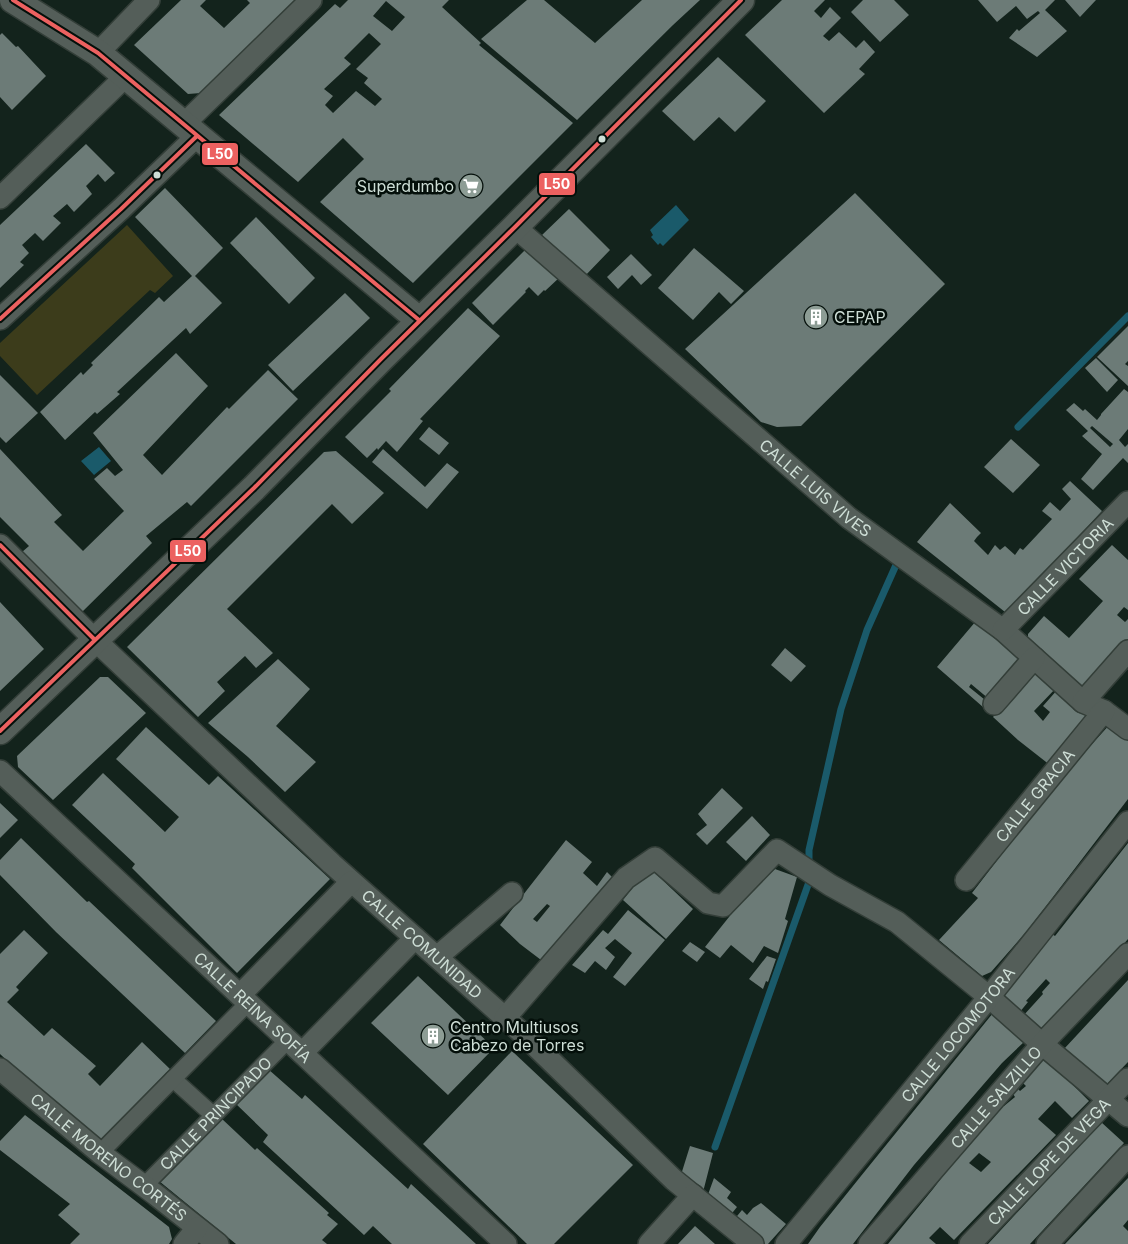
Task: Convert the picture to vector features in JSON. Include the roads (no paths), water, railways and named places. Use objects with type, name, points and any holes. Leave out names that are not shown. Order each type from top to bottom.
[{"type":"street","points":[[13,0],[98,53],[419,320]]},
{"type":"street","points":[[98,53],[149,0]]},
{"type":"street","points":[[0,319],[121,208],[190,130],[311,0]]},
{"type":"street","points":[[0,731],[254,488],[419,320],[515,227],[741,0]]},
{"type":"street","points":[[0,198],[126,76]]},
{"type":"street","name":"CALLE LUIS VIVES","points":[[515,227],[849,518],[1003,630],[1083,702],[1104,711],[1128,729]]},
{"type":"street","name":"CALLE VICTORIA","points":[[1003,630],[1128,502]]},
{"type":"street","name":"CALLE COMUNIDAD","points":[[0,545],[95,640],[352,882],[379,916],[415,938],[505,1018],[656,1174],[674,1180],[753,1244]]},
{"type":"street","points":[[1083,702],[1128,651]]},
{"type":"street","points":[[994,704],[1034,658]]},
{"type":"street","name":"CALLE GRACIA","points":[[966,880],[1104,711]]},
{"type":"street","name":"CALLE REINA SOFÍA","points":[[0,771],[244,999],[278,1019],[294,1046],[506,1244]]},
{"type":"street","name":"CALLE LOCOMOTORA","points":[[786,1244],[990,997],[1128,822]]},
{"type":"street","points":[[505,1018],[626,878],[655,858],[708,903],[723,906],[777,850],[830,885],[898,922],[990,997],[1042,1044],[1128,1116]]},
{"type":"street","points":[[100,1152],[173,1079],[352,882]]},
{"type":"street","points":[[437,957],[512,893]]},
{"type":"street","points":[[294,1046],[415,938]]},
{"type":"street","name":"CALLE SALZILLO","points":[[869,1244],[1042,1044],[1128,954]]},
{"type":"street","name":"CALLE PRINCIPADO","points":[[144,1186],[213,1115],[294,1046]]},
{"type":"street","name":"CALLE MORENO CORTÉS","points":[[0,1069],[144,1186],[191,1236],[218,1244]]},
{"type":"street","points":[[173,1079],[213,1115]]},
{"type":"street","name":"CALLE LOPE DE VEGA","points":[[970,1244],[1128,1079]]},
{"type":"street","points":[[1047,1244],[1128,1156]]},
{"type":"street","points":[[649,1244],[692,1195]]},
{"type":"water","points":[[676,205],[689,220],[663,246],[660,243],[658,245],[651,237],[653,235],[650,230]]},
{"type":"water","points":[[99,447],[111,461],[94,475],[81,461]]},
{"type":"waterway","points":[[1018,427],[1128,316]]},
{"type":"waterway","points":[[809,866],[809,850],[841,709],[867,630],[896,565]]},
{"type":"waterway","points":[[715,1147],[809,882],[809,876]]},
{"type":"place","name":"Superdumbo","points":[[471,186]]},
{"type":"place","name":"CEPAP","points":[[816,317]]},
{"type":"place","name":"Centro Multiusos Cabezo de Torres","points":[[433,1036]]}]
